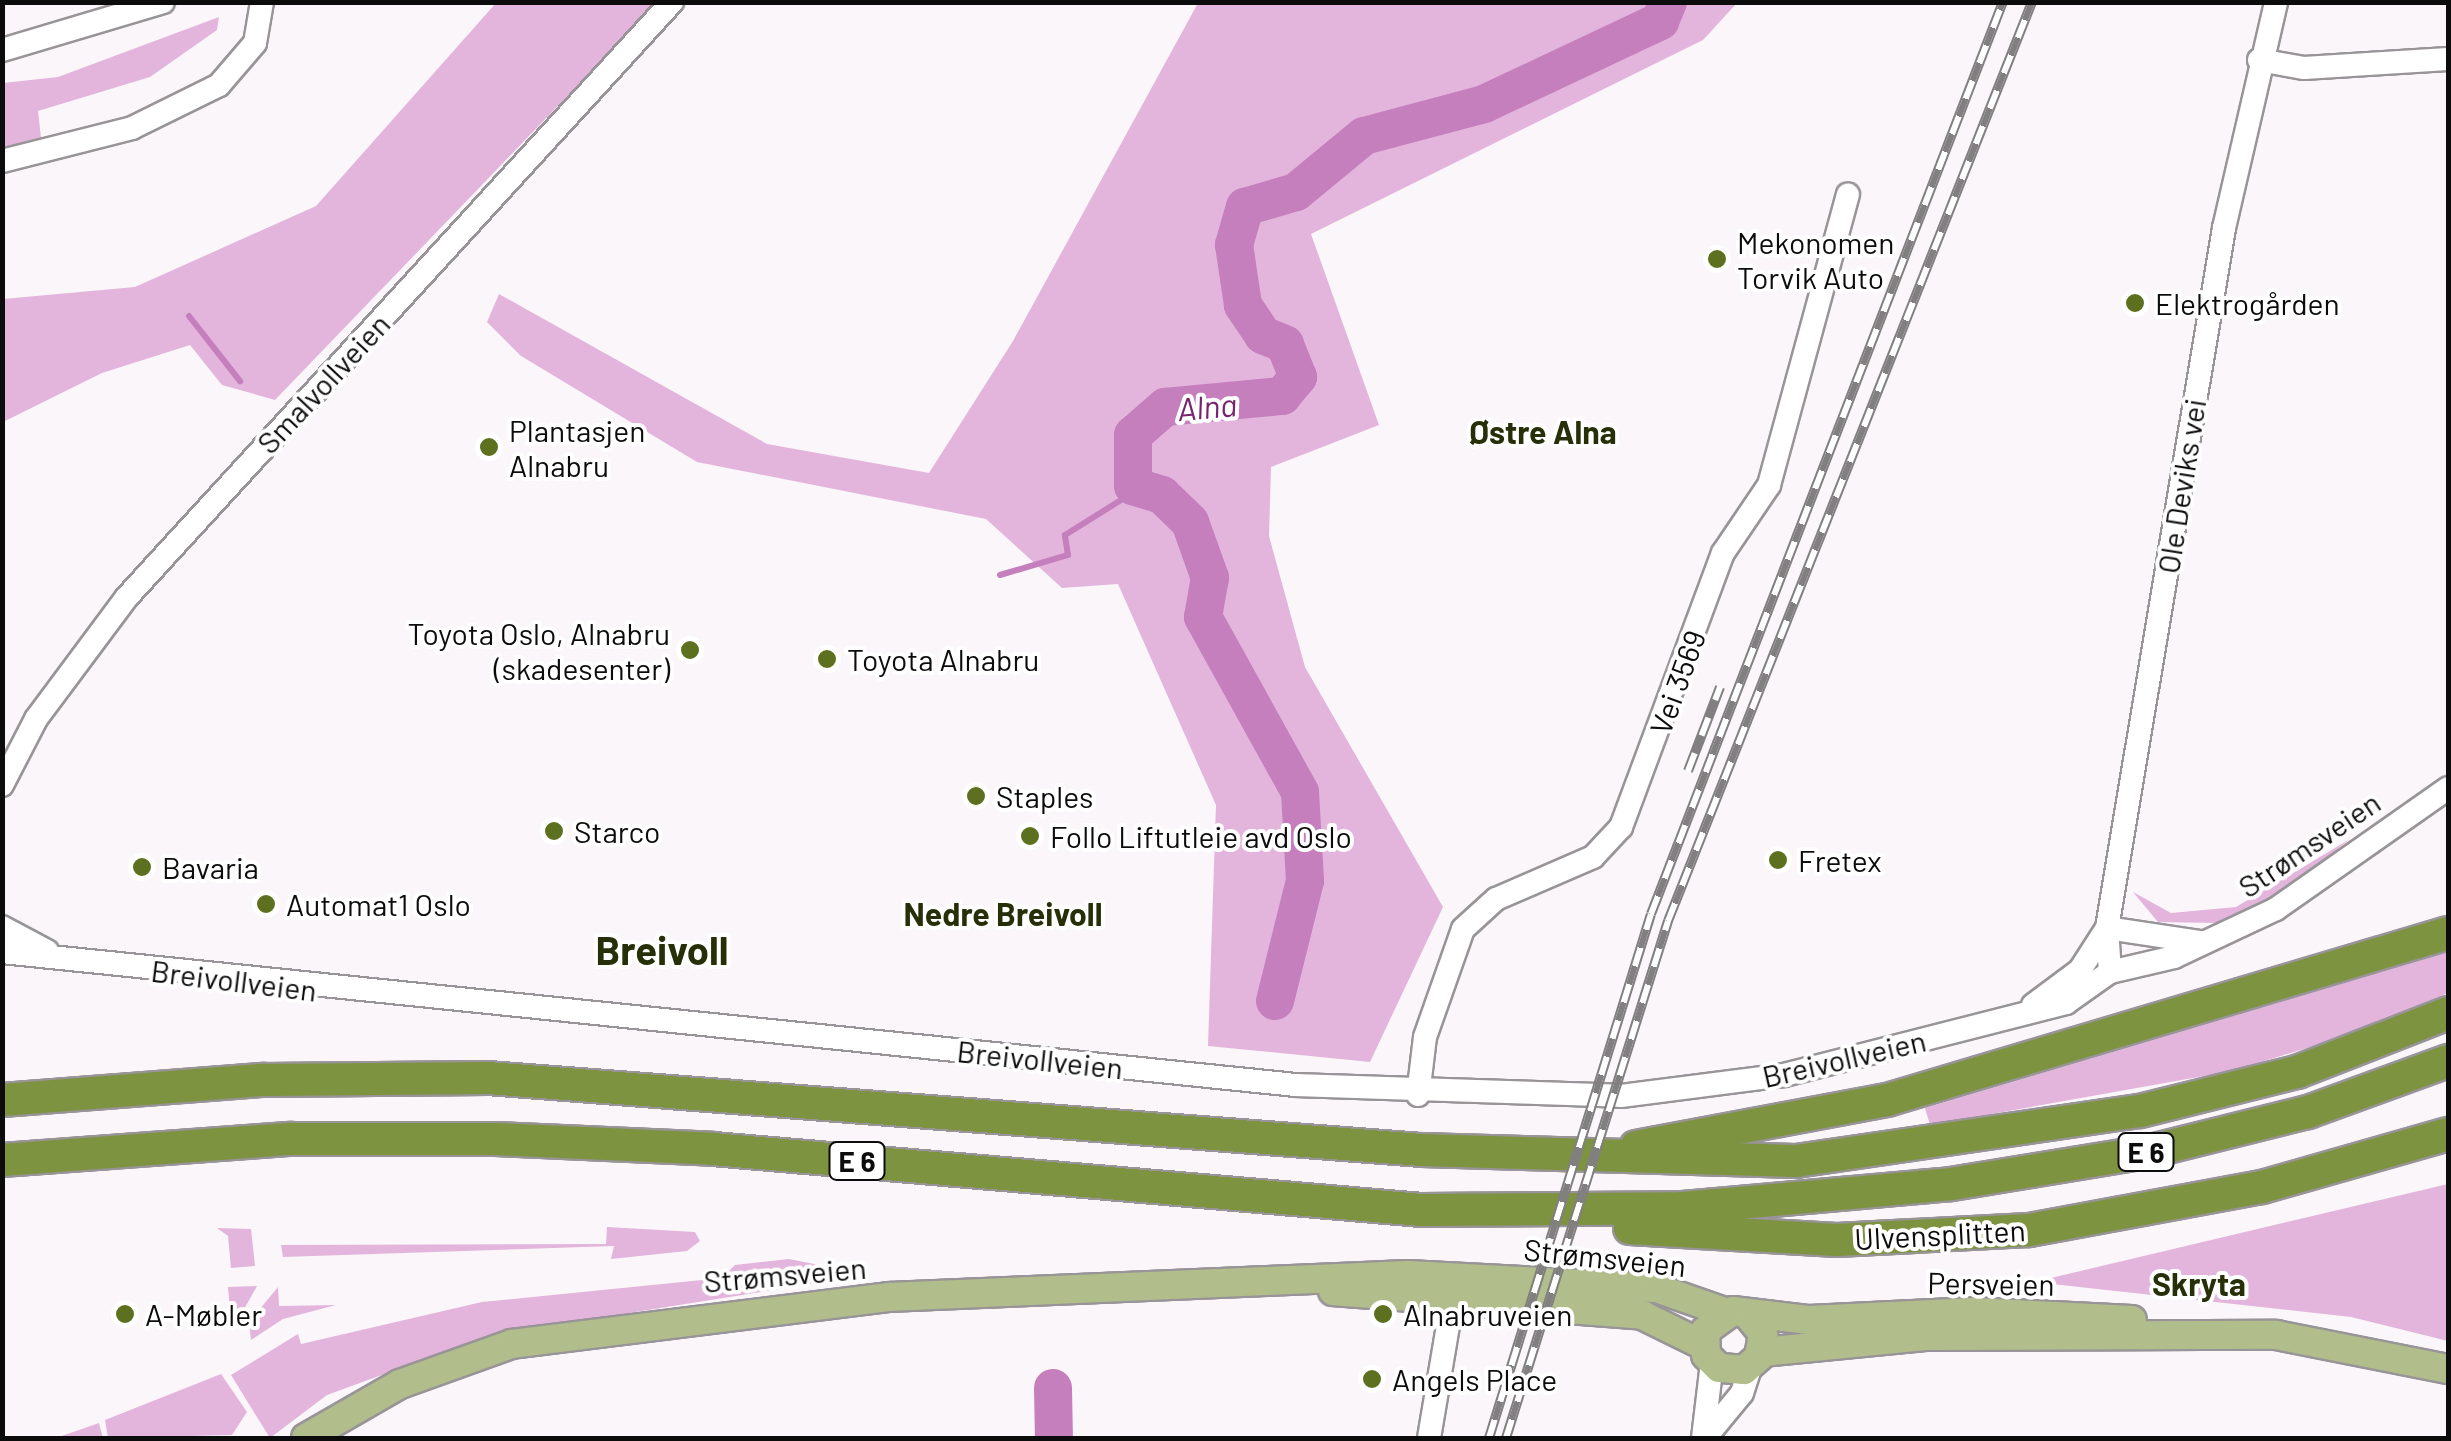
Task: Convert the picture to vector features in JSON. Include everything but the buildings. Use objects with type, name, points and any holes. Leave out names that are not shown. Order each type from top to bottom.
[{"type":"highway","points":[[1592,1154],[1887,1100],[2448,933]]},
{"type":"highway","name":"E 6","points":[[2,1100],[264,1080],[488,1078],[1382,1147],[1796,1161],[2052,1128],[2259,1083],[2448,1013]]},
{"type":"highway","name":"E 6","points":[[2,1160],[291,1140],[550,1141],[1421,1210],[1750,1204],[2006,1176],[2271,1123],[2448,1061]]},
{"type":"highway","name":"Ulvensplitten","points":[[1421,1210],[1734,1236],[1958,1236],[2147,1212],[2448,1134]]},
{"type":"main road","name":"Strømsveien","points":[[306,1438],[439,1366],[548,1336],[888,1297],[1295,1284],[1454,1289],[1656,1288],[1736,1313]]},
{"type":"main road","name":"Strømsveien","points":[[1454,1289],[1642,1316],[1708,1354]]},
{"type":"main road","name":"Persveien","points":[[1736,1313],[1988,1312],[2338,1342],[2448,1370]]},
{"type":"main road","points":[[1708,1354],[1708,1325],[1736,1313],[1763,1334],[1757,1359]]},
{"type":"main road","name":"Persveien","points":[[1708,1354],[1757,1359],[1925,1336],[2233,1334]]},
{"type":"street","points":[[2,50],[163,2]]},
{"type":"street","points":[[2,161],[118,133],[219,85],[254,43],[262,2]]},
{"type":"street","name":"Smalvollveien","points":[[2,785],[36,719],[127,597],[672,2]]},
{"type":"street","name":"Ole Deviks vei","points":[[2110,972],[2107,928],[2258,60],[2276,2]]},
{"type":"street","points":[[2258,60],[2304,68],[2448,59]]},
{"type":"street","name":"Vei 3569","points":[[1418,1095],[1425,1036],[1463,929],[1506,894],[1593,856],[1621,827],[1722,553],[1769,484],[1848,195]]},
{"type":"street","name":"Strømsveien","points":[[2110,972],[2200,942],[2276,909],[2448,788]]},
{"type":"street","name":"Breivollveien","points":[[2,927],[47,951]]},
{"type":"street","points":[[2107,928],[2200,942]]},
{"type":"street","name":"Breivollveien","points":[[2026,1010],[2080,970],[2107,928]]},
{"type":"street","name":"Breivollveien","points":[[2,952],[47,951],[288,987],[1418,1095],[1621,1096],[1720,1086],[2066,1003],[2110,972]]},
{"type":"street","points":[[1429,1438],[1454,1289]]},
{"type":"street","points":[[1704,1438],[1708,1354]]},
{"type":"street","points":[[1704,1438],[1742,1393],[1757,1359]]},
{"type":"shaded area","points":[[496,3],[657,3],[275,400],[222,385],[190,345],[102,373],[3,422],[3,299],[135,287],[316,206]]},
{"type":"shaded area","points":[[1198,3],[1737,3],[1703,40],[1311,234],[1379,425],[1271,467],[1269,536],[1305,667],[1443,907],[1370,1062],[1208,1046],[1216,805],[1118,584],[1062,588],[986,519],[697,462],[521,356],[487,322],[499,294],[767,444],[929,473],[1013,341]]},
{"type":"shaded area","points":[[219,17],[217,30],[150,77],[38,111],[41,138],[3,149],[3,83],[58,77]]},
{"type":"shaded area","points":[[2350,839],[2287,889],[2219,923],[2158,922],[2133,892],[2171,913],[2236,907]]},
{"type":"shaded area","points":[[2448,952],[2448,993],[2356,1033],[2232,1071],[1930,1125],[1925,1108]]},
{"type":"shaded area","points":[[2448,1184],[2448,1341],[2351,1317],[2034,1282]]},
{"type":"shaded area","points":[[607,1227],[695,1232],[700,1241],[687,1251],[611,1259],[614,1246],[283,1257],[281,1245],[606,1244]]},
{"type":"shaded area","points":[[217,1228],[251,1229],[255,1266],[231,1268],[228,1236]]},
{"type":"shaded area","points":[[789,1259],[839,1269],[842,1279],[491,1335],[327,1395],[270,1438],[231,1375],[298,1334],[301,1344],[482,1302],[722,1278],[735,1265]]},
{"type":"shaded area","points":[[257,1286],[237,1322],[231,1323],[228,1287]]},
{"type":"shaded area","points":[[278,1287],[279,1306],[336,1305],[283,1319],[251,1340],[249,1322]]},
{"type":"shaded area","points":[[221,1374],[247,1412],[232,1435],[108,1438],[105,1420]]},
{"type":"shaded area","points":[[99,1423],[103,1438],[56,1438]]},
{"type":"waterway","name":"Alna","points":[[1275,1001],[1305,881],[1300,792],[1203,617],[1210,578],[1190,522],[1162,495],[1133,486],[1133,435],[1165,407],[1282,396],[1298,377],[1285,344],[1263,335],[1243,305],[1234,245],[1245,207],[1296,192],[1364,136],[1484,104],[1660,21],[1668,2]]},
{"type":"waterway","points":[[189,316],[240,381]]},
{"type":"waterway","points":[[1000,575],[1068,555],[1065,535],[1137,490]]},
{"type":"waterway","name":"Alna","points":[[1053,1388],[1054,1438]]},
{"type":"railway","points":[[1489,1438],[1651,914],[2003,2]]},
{"type":"railway","points":[[1506,1438],[1668,921],[2032,2]]},
{"type":"railway","points":[[1688,771],[1720,687]]},
{"type":"place","name":"Mekonomen Torvik Auto","points":[[1717,259]]},
{"type":"place","name":"Elektrogården","points":[[2135,303]]},
{"type":"place","name":"Plantasjen Alnabru","points":[[489,447]]},
{"type":"place","name":"Toyota Oslo, Alnabru (skadesenter)","points":[[690,650]]},
{"type":"place","name":"Toyota Alnabru","points":[[827,659]]},
{"type":"place","name":"Staples","points":[[976,796]]},
{"type":"place","name":"Starco","points":[[554,831]]},
{"type":"place","name":"Follo Liftutleie avd Oslo","points":[[1030,836]]},
{"type":"place","name":"Fretex","points":[[1778,860]]},
{"type":"place","name":"Bavaria","points":[[142,867]]},
{"type":"place","name":"Automat1 Oslo","points":[[266,904]]},
{"type":"place","name":"A-Møbler","points":[[125,1314]]},
{"type":"place","name":"Alnabruveien","points":[[1383,1314]]},
{"type":"place","name":"Angels Place","points":[[1372,1379]]},
{"type":"district","name":"Østre Alna","points":[[1543,431]]},
{"type":"district","name":"Nedre Breivoll","points":[[1003,913]]},
{"type":"district","name":"Breivoll","points":[[662,949]]},
{"type":"district","name":"Skryta","points":[[2199,1283]]}]
